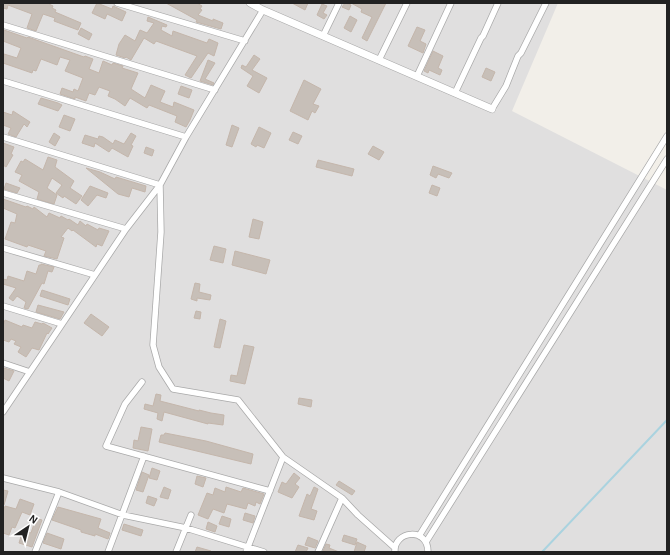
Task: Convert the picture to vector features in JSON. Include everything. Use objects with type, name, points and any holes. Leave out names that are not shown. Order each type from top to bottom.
[{"type":"street","points":[[118,3],[245,41]]},
{"type":"street","points":[[250,3],[263,10],[492,108],[506,86],[518,56],[521,53],[546,3]]},
{"type":"street","points":[[323,36],[339,3]]},
{"type":"street","points":[[379,60],[406,3]]},
{"type":"street","points":[[417,76],[451,3]]},
{"type":"street","points":[[455,92],[498,3]]},
{"type":"street","points":[[3,412],[126,229],[160,185],[186,136],[263,10]]},
{"type":"street","points":[[3,25],[215,90]]},
{"type":"street","points":[[3,81],[186,136]]},
{"type":"street","points":[[419,536],[667,136]]},
{"type":"street","points":[[3,137],[160,185]]},
{"type":"street","points":[[426,542],[667,159]]},
{"type":"street","points":[[160,185],[160,232],[153,345],[159,367],[173,389],[238,400],[283,457],[342,498],[395,550],[397,542],[402,537],[409,534],[419,536],[426,542],[428,552]]},
{"type":"street","points":[[3,193],[126,229]]},
{"type":"street","points":[[3,248],[95,275]]},
{"type":"street","points":[[3,306],[62,324]]},
{"type":"street","points":[[3,363],[30,372]]},
{"type":"street","points":[[142,382],[125,404],[106,446],[270,491]]},
{"type":"street","points":[[108,552],[144,456]]},
{"type":"street","points":[[248,549],[283,457]]},
{"type":"street","points":[[3,478],[59,492],[123,515],[186,528],[248,549],[264,552]]},
{"type":"street","points":[[35,552],[59,492]]},
{"type":"street","points":[[318,552],[342,498]]},
{"type":"street","points":[[176,552],[191,515]]},
{"type":"shaded area","points":[[3,3],[558,3],[512,111],[667,190],[667,552],[3,552]]},
{"type":"building","points":[[3,3],[49,3],[53,6],[52,8],[56,10],[55,12],[81,23],[78,30],[54,21],[55,18],[43,14],[36,31],[27,28],[32,14],[8,5],[7,9],[3,8]]},
{"type":"building","points":[[97,3],[112,9],[113,6],[126,12],[122,21],[107,14],[105,19],[92,13]]},
{"type":"building","points":[[166,3],[197,3],[202,6],[200,9],[202,10],[198,15],[223,23],[221,29],[196,22],[197,20]]},
{"type":"building","points":[[292,3],[308,3],[305,10]]},
{"type":"building","points":[[345,3],[351,5],[349,10],[342,7]]},
{"type":"building","points":[[351,3],[386,3],[367,41],[362,38],[372,17],[361,12],[362,9]]},
{"type":"building","points":[[322,4],[327,6],[323,13],[327,15],[324,19],[317,15]]},
{"type":"building","points":[[350,16],[357,20],[351,32],[344,28]]},
{"type":"building","points":[[148,17],[167,25],[166,27],[162,26],[161,30],[172,36],[173,31],[207,43],[209,39],[218,43],[214,56],[208,53],[191,78],[185,75],[197,56],[156,41],[154,44],[144,38],[131,60],[126,57],[116,55],[119,44],[125,35],[135,41],[140,30],[147,33],[154,23],[147,21]]},
{"type":"building","points":[[417,27],[425,30],[420,41],[426,44],[423,53],[408,46]]},
{"type":"building","points":[[81,28],[92,34],[89,40],[78,34]]},
{"type":"building","points":[[4,30],[93,59],[89,69],[99,73],[103,61],[112,65],[113,63],[123,66],[122,68],[138,73],[131,89],[145,98],[151,85],[165,91],[160,102],[173,107],[174,102],[194,110],[190,120],[186,127],[175,122],[177,116],[149,105],[147,108],[130,98],[125,106],[108,96],[110,91],[99,87],[95,95],[89,93],[86,101],[60,94],[62,88],[73,92],[74,89],[78,91],[83,78],[65,71],[70,60],[60,57],[57,65],[41,59],[36,71],[33,70],[32,73],[3,63],[4,54],[17,58],[21,48],[3,41]]},
{"type":"building","points":[[433,51],[443,56],[438,68],[442,70],[440,75],[429,70],[428,73],[424,71]]},
{"type":"building","points":[[254,55],[260,59],[252,70],[267,78],[259,93],[247,86],[253,76],[241,68],[242,65],[246,67]]},
{"type":"building","points":[[208,60],[215,63],[205,79],[214,83],[213,85],[200,81]]},
{"type":"building","points":[[486,68],[495,72],[491,81],[482,77]]},
{"type":"building","points":[[304,80],[321,89],[313,104],[319,106],[315,113],[312,111],[308,120],[290,111]]},
{"type":"building","points":[[181,86],[192,90],[189,98],[178,94]]},
{"type":"building","points":[[41,98],[62,105],[58,111],[38,104]]},
{"type":"building","points":[[13,111],[30,122],[27,127],[24,124],[16,137],[8,134],[11,128],[3,125],[3,112],[12,115]]},
{"type":"building","points":[[64,115],[75,119],[70,131],[59,127]]},
{"type":"building","points":[[232,125],[239,128],[232,147],[226,145]]},
{"type":"building","points":[[259,127],[271,133],[264,148],[257,145],[256,147],[251,144]]},
{"type":"building","points":[[293,132],[302,136],[298,144],[289,140]]},
{"type":"building","points":[[54,133],[60,137],[55,146],[49,142]]},
{"type":"building","points":[[131,133],[136,136],[131,145],[133,146],[128,157],[112,148],[109,152],[95,143],[94,147],[82,143],[85,135],[98,139],[99,136],[103,137],[113,144],[115,140],[124,144]]},
{"type":"building","points":[[3,143],[14,147],[11,154],[13,155],[6,167],[3,165]]},
{"type":"building","points":[[373,146],[384,152],[379,160],[368,154]]},
{"type":"building","points":[[146,147],[154,150],[152,156],[144,153]]},
{"type":"building","points":[[48,157],[57,160],[55,167],[74,181],[70,188],[82,196],[76,204],[64,196],[63,198],[56,193],[62,185],[52,178],[47,188],[57,195],[54,204],[37,199],[39,192],[19,181],[22,175],[15,172],[21,161],[23,162],[25,159],[43,170]]},
{"type":"building","points":[[318,160],[354,169],[352,176],[316,167]]},
{"type":"building","points":[[433,166],[452,173],[449,178],[438,174],[436,178],[430,175]]},
{"type":"building","points":[[86,168],[100,172],[115,179],[116,177],[146,186],[145,192],[132,188],[129,197],[118,194]]},
{"type":"building","points":[[6,183],[20,188],[17,193],[4,189]]},
{"type":"building","points":[[432,185],[440,188],[437,196],[429,193]]},
{"type":"building","points":[[90,186],[108,193],[106,198],[97,195],[88,206],[81,200]]},
{"type":"building","points":[[3,199],[33,209],[34,207],[47,217],[49,213],[60,218],[61,216],[68,220],[69,219],[78,225],[80,221],[86,226],[87,224],[98,230],[99,228],[109,231],[102,246],[97,244],[96,247],[68,228],[61,237],[64,238],[57,259],[44,256],[46,251],[28,245],[27,247],[5,239],[11,222],[15,223],[17,214],[3,208]]},
{"type":"building","points":[[253,219],[263,222],[259,239],[249,237]]},
{"type":"building","points":[[214,246],[226,249],[223,263],[210,260]]},
{"type":"building","points":[[235,251],[270,260],[266,274],[232,265]]},
{"type":"building","points":[[41,264],[54,267],[52,272],[48,271],[44,284],[42,283],[28,309],[24,308],[26,302],[17,296],[13,301],[9,298],[16,288],[3,284],[3,279],[7,280],[8,276],[24,281],[27,271],[36,274],[39,265]]},
{"type":"building","points":[[195,283],[200,284],[199,292],[211,295],[210,300],[197,298],[197,301],[191,299]]},
{"type":"building","points":[[42,290],[70,299],[68,305],[40,296]]},
{"type":"building","points":[[38,305],[64,312],[60,319],[36,312]]},
{"type":"building","points":[[196,311],[201,312],[200,319],[194,318]]},
{"type":"building","points":[[91,314],[109,327],[102,336],[84,323]]},
{"type":"building","points":[[220,319],[226,321],[220,348],[214,347]]},
{"type":"building","points":[[5,320],[22,327],[23,325],[32,328],[35,322],[43,323],[52,328],[48,334],[47,333],[39,350],[32,348],[26,357],[18,352],[21,347],[14,344],[16,341],[11,339],[9,342],[3,340],[3,326]]},
{"type":"building","points":[[244,345],[254,347],[245,384],[230,381],[231,375],[237,376]]},
{"type":"building","points":[[4,368],[14,371],[9,381],[3,378]]},
{"type":"building","points":[[156,394],[161,395],[160,401],[199,411],[224,415],[223,425],[208,424],[164,412],[162,421],[157,419],[158,413],[144,409],[145,404],[153,406]]},
{"type":"building","points":[[299,398],[312,400],[311,407],[298,404]]},
{"type":"building","points":[[141,427],[152,429],[148,451],[133,448],[134,440],[138,441]]},
{"type":"building","points":[[165,433],[206,441],[253,454],[251,464],[159,442],[161,435],[164,435]]},
{"type":"building","points":[[152,468],[160,471],[157,480],[149,478]]},
{"type":"building","points":[[142,472],[149,475],[143,492],[136,490]]},
{"type":"building","points":[[294,473],[300,478],[295,484],[299,487],[292,498],[278,492],[282,482],[286,484]]},
{"type":"building","points":[[197,476],[206,478],[203,487],[195,484]]},
{"type":"building","points":[[339,481],[355,491],[352,495],[336,485]]},
{"type":"building","points":[[164,487],[171,490],[168,499],[160,497]]},
{"type":"building","points":[[226,487],[241,492],[243,488],[264,494],[260,504],[256,502],[255,506],[248,503],[246,509],[227,504],[224,513],[213,509],[208,519],[198,515],[207,493],[213,495],[215,488],[225,492]]},
{"type":"building","points":[[314,487],[318,489],[311,509],[317,511],[314,520],[299,516],[307,494],[310,496]]},
{"type":"building","points":[[3,490],[8,491],[4,505],[3,505]]},
{"type":"building","points":[[148,496],[157,499],[154,506],[146,503]]},
{"type":"building","points":[[20,499],[34,504],[30,515],[22,512],[15,528],[12,527],[9,535],[3,533],[3,513],[5,506],[16,509]]},
{"type":"building","points":[[58,507],[101,519],[98,528],[110,533],[108,539],[95,534],[95,536],[81,532],[81,530],[52,520]]},
{"type":"building","points":[[245,513],[255,516],[253,523],[243,520]]},
{"type":"building","points":[[222,516],[231,519],[229,527],[219,524]]},
{"type":"building","points":[[36,518],[42,520],[32,547],[19,543],[23,530],[31,533]]},
{"type":"building","points":[[208,522],[217,526],[215,532],[206,529]]},
{"type":"building","points":[[124,524],[143,530],[141,536],[122,530]]},
{"type":"building","points":[[47,533],[64,539],[61,549],[43,543]]},
{"type":"building","points":[[344,535],[357,539],[355,545],[342,541]]},
{"type":"building","points":[[308,537],[318,541],[315,548],[305,545]]},
{"type":"building","points":[[357,542],[366,546],[364,552],[354,552]]},
{"type":"building","points":[[326,544],[330,545],[329,548],[339,552],[323,551]]},
{"type":"building","points":[[298,545],[308,548],[306,552],[295,552]]},
{"type":"building","points":[[197,547],[211,551],[211,552],[195,552]]},
{"type":"waterway","points":[[542,552],[667,420]]}]
